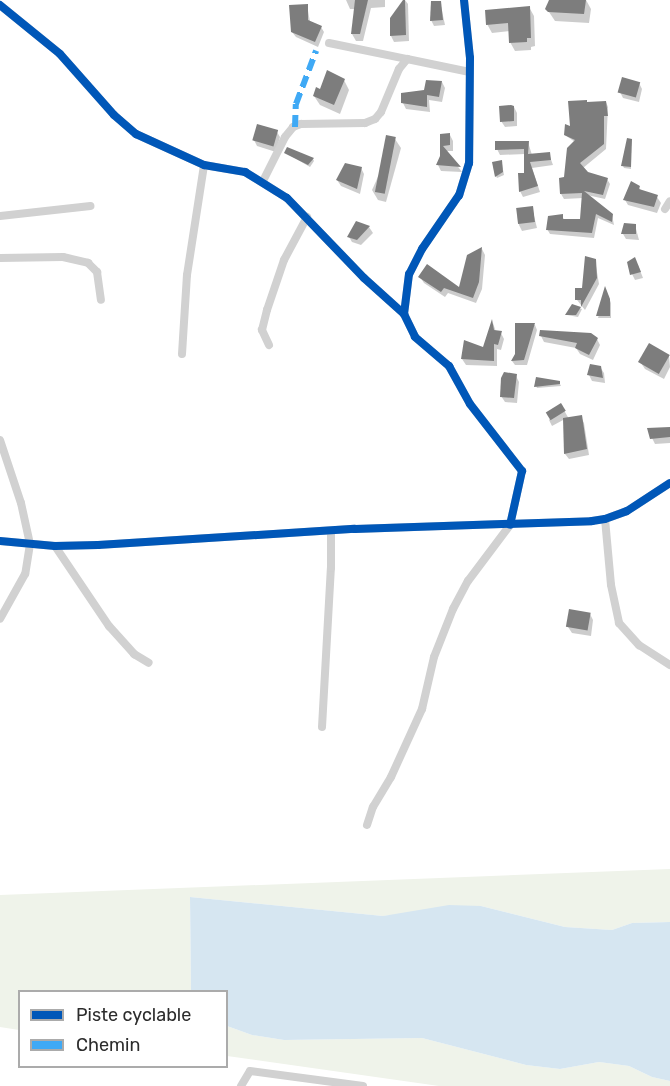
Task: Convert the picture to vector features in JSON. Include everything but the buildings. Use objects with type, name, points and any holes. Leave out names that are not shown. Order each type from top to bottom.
[{"type":"street","points":[[404,314],[409,274],[422,249],[448,215],[459,195],[469,163],[470,72],[464,0]]},
{"type":"street","points":[[0,5],[60,54],[114,115],[136,134],[204,165],[245,172],[263,181],[307,217],[364,278],[404,314],[415,338],[449,366],[470,404],[522,471],[510,525],[468,581],[449,616],[434,657],[422,709],[391,777],[373,807],[367,825]]},
{"type":"street","points":[[329,43],[470,72]]},
{"type":"street","points":[[263,181],[293,127],[301,124],[365,123],[375,119],[381,112],[399,69],[407,59]]},
{"type":"street","points":[[182,354],[187,275],[204,165]]},
{"type":"street","points":[[0,216],[90,206]]},
{"type":"street","points":[[269,345],[262,330],[267,310],[284,260],[307,217]]},
{"type":"street","points":[[0,258],[63,257],[88,262],[97,272],[101,300]]},
{"type":"street","points":[[0,440],[21,503],[30,544],[25,574],[0,619]]},
{"type":"street","points":[[0,541],[55,546],[355,529],[510,525],[605,519],[627,511],[670,483]]},
{"type":"street","points":[[605,519],[610,585],[620,623],[639,645],[670,665]]},
{"type":"street","points":[[322,727],[331,532]]},
{"type":"street","points":[[55,546],[116,634],[134,654],[149,663]]},
{"type":"street","points":[[242,1086],[250,1071],[363,1086]]},
{"type":"shaded area","points":[[670,869],[670,922],[632,923],[612,930],[565,927],[481,906],[383,916],[190,897],[191,990],[18,990],[18,1030],[0,1027],[0,895]]},
{"type":"shaded area","points":[[190,897],[383,916],[449,905],[481,906],[565,927],[612,930],[632,923],[670,922],[670,1081],[652,1077],[629,1066],[599,1062],[560,1069],[526,1065],[422,1038],[284,1040],[252,1035],[228,1026],[228,990],[191,990]]},
{"type":"shaded area","points":[[228,1026],[252,1035],[284,1040],[422,1038],[526,1065],[560,1069],[599,1062],[629,1066],[652,1077],[670,1081],[670,1086],[439,1086],[228,1056]]},
{"type":"marked path","points":[[295,127],[296,104],[316,51]]},
{"type":"cycle path","points":[[464,0],[470,58],[469,163],[459,195],[422,249],[409,274],[404,314],[415,337],[449,366],[470,404],[522,471],[510,525]]},
{"type":"cycle path","points":[[0,5],[60,54],[114,115],[136,134],[204,165],[245,172],[287,198],[364,278],[404,314]]},
{"type":"cycle path","points":[[0,541],[55,546],[98,545],[355,529],[592,521],[627,511],[670,483]]}]
